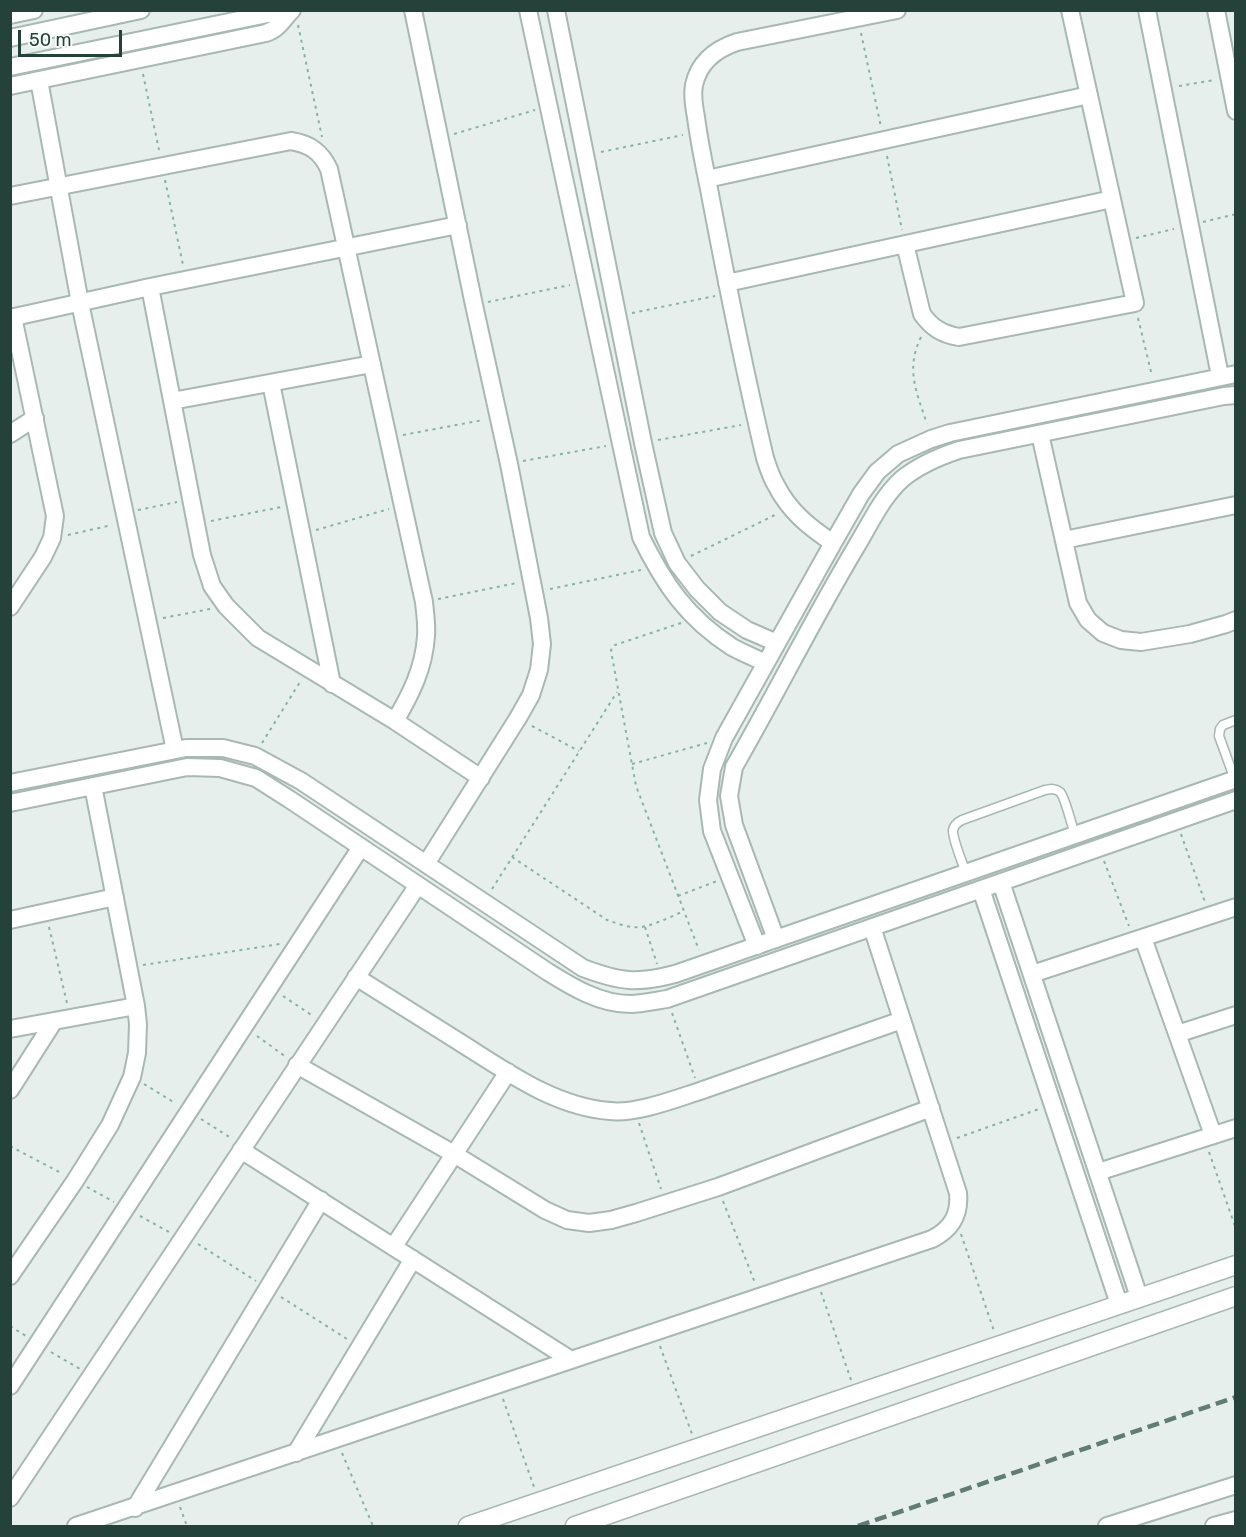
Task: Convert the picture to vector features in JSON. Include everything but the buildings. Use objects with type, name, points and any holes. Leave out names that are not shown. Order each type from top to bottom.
[{"type":"street","points":[[10,15],[34,10]]},
{"type":"street","points":[[10,38],[141,10]]},
{"type":"street","points":[[413,10],[509,464],[542,644],[539,670],[531,695],[426,864]]},
{"type":"street","points":[[528,10],[641,537],[656,567],[678,600],[703,625],[733,647],[766,663]]},
{"type":"street","points":[[556,10],[663,533],[677,563],[697,589],[720,612],[747,630],[777,643]]},
{"type":"street","points":[[833,543],[810,527],[790,508],[775,484],[765,458],[728,288],[698,132],[693,99],[694,86],[704,63],[724,46],[897,10]]},
{"type":"street","points":[[905,244],[922,314],[929,324],[948,335],[959,337],[1135,303],[1070,10]]},
{"type":"street","points":[[757,946],[712,831],[708,800],[712,769],[724,738],[777,643],[861,495],[878,472],[898,454],[950,433],[1228,375],[1162,89],[1147,10]]},
{"type":"street","points":[[1216,10],[1230,68],[1236,111]]},
{"type":"street","points":[[10,67],[292,14]]},
{"type":"street","points":[[10,86],[266,33],[278,27],[292,14]]},
{"type":"street","points":[[39,80],[80,303],[176,750]]},
{"type":"street","points":[[707,179],[1089,95]]},
{"type":"street","points":[[10,196],[291,141],[303,143],[315,149],[324,158],[329,169],[424,602],[426,636],[421,666],[411,695],[395,721]]},
{"type":"street","points":[[728,288],[905,244],[1112,199]]},
{"type":"street","points":[[10,606],[43,557],[52,538],[55,516],[12,318],[346,246],[458,225]]},
{"type":"street","points":[[150,287],[202,555],[212,586],[226,606],[258,638],[395,721],[481,778]]},
{"type":"street","points":[[172,401],[372,364]]},
{"type":"street","points":[[272,383],[332,684]]},
{"type":"street","points":[[776,939],[734,825],[729,796],[734,767],[845,565],[886,496],[918,467],[959,450],[1236,395]]},
{"type":"street","points":[[10,434],[35,418]]},
{"type":"street","points":[[1040,434],[1078,603],[1088,620],[1103,633],[1121,640],[1141,642],[1190,634],[1236,620]]},
{"type":"street","points":[[1064,540],[1236,505]]},
{"type":"street","points":[[10,783],[186,748],[223,748],[255,756],[301,781],[583,968],[605,977],[628,981],[652,980],[704,964],[1235,780]]},
{"type":"street","points":[[10,803],[187,767],[220,768],[256,778],[574,988],[602,1000],[629,1004],[667,999],[1236,800]]},
{"type":"street","points":[[10,1276],[111,1125],[132,1077],[137,1053],[136,1006],[93,786]]},
{"type":"street","points":[[10,1386],[362,848]]},
{"type":"street","points":[[1001,882],[1139,1297]]},
{"type":"street","points":[[10,1498],[418,885]]},
{"type":"street","points":[[981,889],[1119,1304]]},
{"type":"street","points":[[10,920],[115,897]]},
{"type":"street","points":[[1032,974],[1236,908]]},
{"type":"street","points":[[76,1527],[932,1239],[946,1230],[956,1217],[958,1193],[872,927]]},
{"type":"street","points":[[1139,939],[1177,1034],[1209,1137]]},
{"type":"street","points":[[548,972],[560,953]]},
{"type":"street","points":[[356,977],[508,1072],[557,1099],[613,1112],[668,1101],[700,1091],[902,1020]]},
{"type":"street","points":[[10,1029],[136,1006]]},
{"type":"street","points":[[1177,1034],[1236,1015]]},
{"type":"street","points":[[10,1090],[62,1019]]},
{"type":"street","points":[[297,1065],[454,1154],[545,1210],[567,1220],[589,1223],[611,1220],[718,1187],[931,1108]]},
{"type":"street","points":[[394,1246],[508,1072]]},
{"type":"street","points":[[1098,1172],[1236,1128]]},
{"type":"street","points":[[241,1150],[571,1360]]},
{"type":"street","points":[[135,1508],[321,1200]]},
{"type":"street","points":[[296,1453],[413,1259]]},
{"type":"street","points":[[468,1527],[1236,1265]]},
{"type":"street","points":[[575,1527],[1236,1296]]},
{"type":"street","points":[[833,1402],[844,1433]]},
{"type":"street","points":[[1107,1527],[1130,1523],[1236,1485]]},
{"type":"street","points":[[1214,1527],[1236,1520]]},
{"type":"lane","points":[[1235,780],[1219,732],[1223,725],[1236,720]]},
{"type":"lane","points":[[966,873],[953,835],[956,824],[1045,790],[1057,790],[1062,795],[1075,835]]},
{"type":"path","points":[[292,14],[329,169]]},
{"type":"path","points":[[1162,89],[1230,68]]},
{"type":"path","points":[[440,138],[549,106]]},
{"type":"path","points":[[585,155],[698,132]]},
{"type":"path","points":[[474,305],[586,281]]},
{"type":"path","points":[[618,315],[728,288]]},
{"type":"path","points":[[1135,303],[1155,390]]},
{"type":"path","points":[[929,324],[919,340],[914,359],[913,378],[931,439]]},
{"type":"path","points":[[388,438],[499,417]]},
{"type":"path","points":[[643,443],[756,422]]},
{"type":"path","points":[[509,464],[621,443]]},
{"type":"path","points":[[52,538],[191,499]]},
{"type":"path","points":[[196,524],[296,504]]},
{"type":"path","points":[[302,534],[403,505]]},
{"type":"path","points":[[677,563],[790,508]]},
{"type":"path","points":[[424,602],[656,567]]},
{"type":"path","points":[[148,621],[226,606]]},
{"type":"path","points":[[696,618],[613,646],[611,651],[636,786],[704,964]]},
{"type":"path","points":[[255,756],[308,669]]},
{"type":"path","points":[[484,902],[618,691]]},
{"type":"path","points":[[518,718],[579,751]]},
{"type":"path","points":[[632,764],[724,738]]},
{"type":"path","points":[[1176,820],[1210,916]]},
{"type":"path","points":[[1098,848],[1139,939]]},
{"type":"path","points":[[512,857],[607,920],[626,926],[645,927],[684,911]]},
{"type":"path","points":[[678,896],[729,876]]},
{"type":"path","points":[[45,912],[62,1019]]},
{"type":"path","points":[[645,927],[662,977]]},
{"type":"path","points":[[129,968],[301,941]]},
{"type":"path","points":[[271,987],[324,1024]]},
{"type":"path","points":[[667,999],[700,1091]]},
{"type":"path","points":[[245,1027],[297,1065]]},
{"type":"path","points":[[942,1143],[1053,1104]]},
{"type":"path","points":[[634,1109],[667,1204]]},
{"type":"path","points":[[1209,1137],[1236,1229]]},
{"type":"path","points":[[10,1146],[182,1240]]},
{"type":"path","points":[[718,1187],[760,1297]]},
{"type":"path","points":[[956,1217],[999,1346]]},
{"type":"path","points":[[816,1278],[856,1394]]},
{"type":"path","points":[[655,1332],[697,1448]]},
{"type":"path","points":[[499,1385],[539,1503]]},
{"type":"path","points":[[336,1440],[373,1527]]},
{"type":"path","points":[[175,1494],[187,1527]]},
{"type":"railway","points":[[858,1526],[1236,1397]]}]
